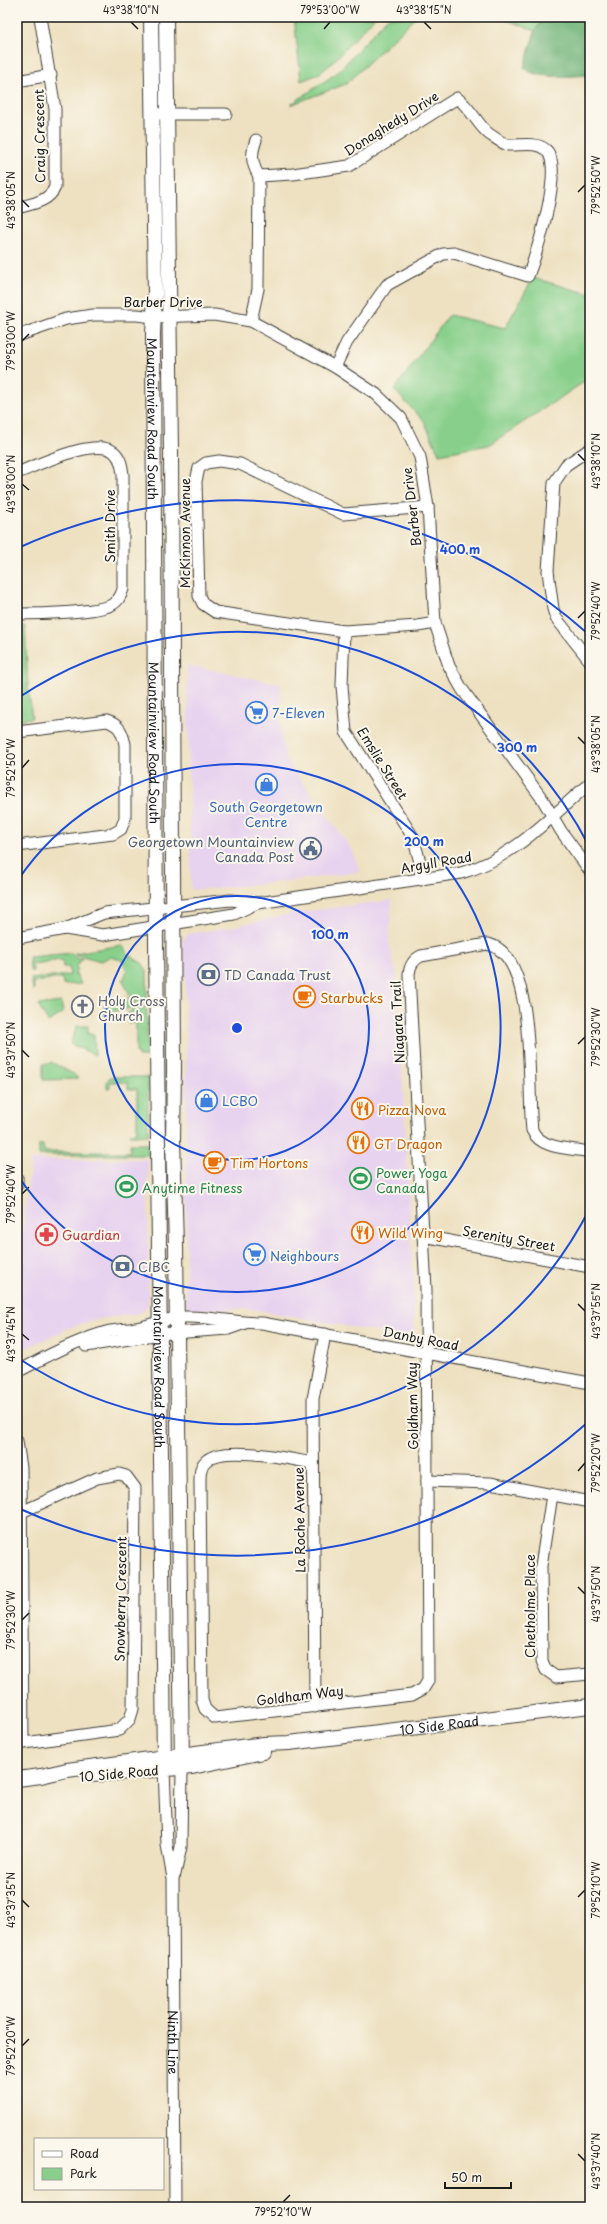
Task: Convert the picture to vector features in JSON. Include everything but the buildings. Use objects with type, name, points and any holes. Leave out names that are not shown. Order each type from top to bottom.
[{"type":"main road","name":"Mountainview Road South","points":[[151,17],[153,114],[156,925],[164,1763]]},
{"type":"main road","name":"Mountainview Road South","points":[[166,17],[168,114],[173,906],[173,1140],[177,1325],[182,1761]]},
{"type":"main road","name":"10 Side Road","points":[[17,1779],[41,1776],[68,1777],[164,1763],[267,1752],[289,1743],[590,1706]]},
{"type":"street","name":"Craig Crescent","points":[[17,208],[42,201],[53,193],[55,187],[55,109],[51,75],[40,17]]},
{"type":"street","points":[[17,81],[51,75]]},
{"type":"street","name":"Donaghedy Drive","points":[[259,176],[293,174],[349,166],[457,98],[468,106],[490,134],[507,145],[523,144],[537,146],[546,150],[550,156],[553,184],[528,276],[454,253],[443,254],[387,285],[347,342],[335,367]]},
{"type":"street","points":[[153,114],[226,114]]},
{"type":"street","points":[[251,321],[258,289],[259,176],[253,166],[252,154],[256,140]]},
{"type":"street","name":"Barber Drive","points":[[17,336],[78,316],[133,315],[169,317],[214,315],[251,321],[335,367],[376,394],[401,418],[420,458],[428,507],[435,623],[445,657],[462,689],[543,800],[552,816],[590,871]]},
{"type":"street","name":"Smith Drive","points":[[17,473],[83,449],[104,448],[114,452],[121,462],[123,475],[123,589],[119,599],[106,608],[17,614]]},
{"type":"street","points":[[590,448],[566,465],[554,483],[548,571],[553,609],[556,618],[590,661]]},
{"type":"street","name":"McKinnon Avenue","points":[[428,507],[343,514],[240,464],[219,461],[206,463],[199,468],[196,481],[199,596],[203,604],[215,612],[344,632],[418,626],[435,623]]},
{"type":"street","name":"Emslie Street","points":[[344,632],[342,686],[346,732],[413,837],[420,862],[421,880]]},
{"type":"street","points":[[17,732],[107,721],[118,726],[123,734],[125,744],[125,818],[121,829],[113,834],[17,846]]},
{"type":"street","name":"Argyll Road","points":[[17,938],[65,929],[104,913],[231,900],[258,903],[461,874],[495,861],[520,843],[590,783]]},
{"type":"street","name":"Argyll Road","points":[[65,929],[102,935],[173,922],[234,914],[258,903]]},
{"type":"street","name":"Niagara Trail","points":[[426,1353],[423,1236],[409,974],[410,968],[416,959],[421,956],[487,944],[496,946],[503,951],[516,972],[524,996],[532,1130],[535,1137],[549,1145],[590,1152]]},
{"type":"street","points":[[17,1178],[17,1185]]},
{"type":"street","name":"Serenity Street","points":[[423,1236],[590,1267]]},
{"type":"street","name":"Danby Road","points":[[17,1372],[56,1352],[107,1342],[160,1327],[177,1325],[228,1328],[246,1323],[262,1323],[590,1383]]},
{"type":"street","name":"La Roche Avenue","points":[[315,1707],[313,1394],[325,1334]]},
{"type":"street","name":"Goldham Way","points":[[313,1463],[241,1453],[212,1457],[202,1465],[200,1482],[202,1700],[208,1713],[220,1719],[412,1695],[420,1692],[426,1686],[429,1675],[426,1353]]},
{"type":"street","points":[[17,1441],[21,1468],[19,1514],[20,1744]]},
{"type":"street","name":"Snowberry Crescent","points":[[19,1514],[82,1484],[111,1475],[126,1476],[135,1488],[133,1709],[130,1719],[119,1730],[20,1744]]},
{"type":"street","points":[[427,1481],[490,1483],[590,1502]]},
{"type":"street","name":"Chetholme Place","points":[[552,1496],[541,1566],[542,1661],[546,1670],[556,1677],[590,1674]]},
{"type":"street","name":"Ninth Line","points":[[175,2207],[174,1878],[180,1847],[182,1761]]},
{"type":"street","name":"Ninth Line","points":[[164,1763],[166,1845],[174,1878]]},
{"type":"shaded area","points":[[187,665],[281,684],[281,731],[286,760],[351,848],[360,872],[255,885],[191,890]]},
{"type":"shaded area","points":[[392,900],[389,941],[397,979],[414,1296],[414,1336],[412,1338],[251,1309],[186,1309],[186,1052],[185,963],[182,942],[188,934],[232,927],[295,913]]},
{"type":"shaded area","points":[[148,1159],[148,1305],[141,1313],[99,1319],[72,1327],[22,1350],[17,1341],[17,1283],[31,1160]]},
{"type":"green space","points":[[294,17],[375,17],[332,63],[319,74],[301,81]]},
{"type":"green space","points":[[388,17],[416,17],[346,84],[290,105],[338,72]]},
{"type":"green space","points":[[499,17],[545,17],[535,31]]},
{"type":"green space","points":[[545,17],[590,17],[590,75],[546,76],[530,72],[524,68],[535,31]]},
{"type":"green space","points":[[533,278],[590,294],[590,378],[489,445],[439,454],[424,421],[394,390],[449,315],[505,328]]},
{"type":"green space","points":[[17,626],[25,626],[28,686],[32,718],[17,720]]},
{"type":"green space","points":[[122,945],[130,956],[142,963],[147,970],[147,1007],[138,1004],[127,989],[123,981],[127,971],[122,960],[110,957],[101,961],[75,954]]},
{"type":"green space","points":[[72,953],[76,958],[83,958],[76,967],[78,969],[75,973],[81,984],[63,985],[62,978],[34,982],[33,990],[31,979],[70,975],[69,967],[63,967],[62,960],[32,964],[33,971],[30,971],[29,957]]},
{"type":"green space","points":[[127,995],[135,1003],[134,1006],[110,1012],[104,1016],[104,1003],[115,1007],[119,1005],[121,1007],[129,998]]},
{"type":"green space","points":[[61,1002],[63,1013],[48,1022],[38,1005]]},
{"type":"green space","points":[[137,1007],[147,1010],[147,1057],[138,1057],[138,1053],[136,1053],[136,1023],[128,1023],[128,1013]]},
{"type":"green space","points":[[77,1026],[88,1026],[88,1034],[94,1034],[95,1055],[70,1044]]},
{"type":"green space","points":[[51,1062],[75,1075],[78,1079],[43,1080],[43,1064],[48,1064]]},
{"type":"green space","points":[[110,1077],[148,1077],[148,1135],[130,1135],[130,1133],[137,1132],[137,1089],[128,1089],[128,1082],[110,1082],[110,1089],[107,1089],[107,1081]]},
{"type":"green space","points":[[130,1144],[148,1144],[148,1155],[39,1155],[39,1145],[43,1145],[44,1152],[130,1152]]},
{"type":"place","name":"7-Eleven","points":[[257,712]]},
{"type":"place","name":"South Georgetown Centre","points":[[266,784]]},
{"type":"place","name":"Georgetown Mountainview Canada Post","points":[[310,848]]},
{"type":"place","name":"TD Canada Trust","points":[[208,974]]},
{"type":"place","name":"Starbucks","points":[[304,997]]},
{"type":"place","name":"Holy Cross Church","points":[[83,1007]]},
{"type":"place","name":"LCBO","points":[[206,1100]]},
{"type":"place","name":"Pizza Nova","points":[[362,1109]]},
{"type":"place","name":"GT Dragon","points":[[358,1143]]},
{"type":"place","name":"Tim Hortons","points":[[214,1162]]},
{"type":"place","name":"Power Yoga Canada","points":[[361,1179]]},
{"type":"place","name":"Anytime Fitness","points":[[126,1187]]},
{"type":"place","name":"Wild Wing","points":[[362,1232]]},
{"type":"place","name":"Guardian","points":[[47,1234]]},
{"type":"place","name":"Neighbours","points":[[254,1255]]},
{"type":"place","name":"CIBC","points":[[122,1266]]}]
